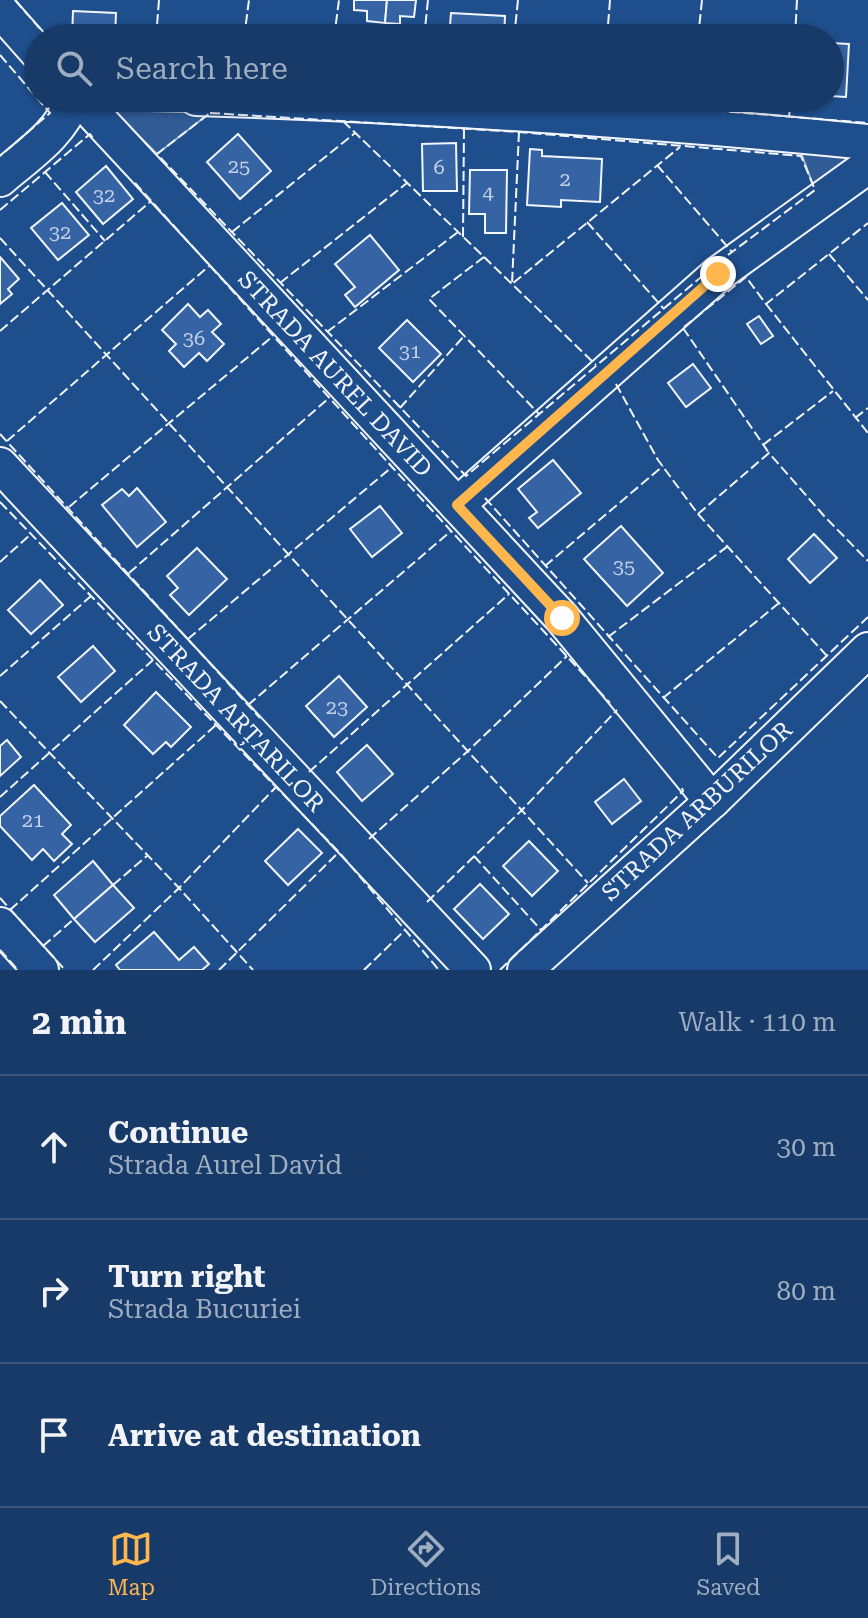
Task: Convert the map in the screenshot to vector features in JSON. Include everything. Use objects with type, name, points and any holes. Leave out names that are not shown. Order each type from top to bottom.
[{"type":"street","points":[[0,10],[24,37]]},
{"type":"street","points":[[0,179],[57,131],[69,112]]},
{"type":"street","name":"STRADA AUREL DAVID","points":[[89,112],[562,618],[712,801]]},
{"type":"street","points":[[508,112],[868,142]]},
{"type":"street","points":[[457,505],[718,274],[868,166]]},
{"type":"street","name":"STRADA ARȚARILOR","points":[[0,465],[473,970]]},
{"type":"street","name":"STRADA ARBURILOR","points":[[525,970],[712,801],[868,650]]},
{"type":"street","points":[[0,925],[41,970]]},
{"type":"shaded area","points":[[115,112],[210,113],[157,154]]},
{"type":"shaded area","points":[[800,150],[849,153],[852,165],[815,190]]},
{"type":"building","points":[[354,0],[387,0],[385,23],[367,21],[367,11],[354,10]]},
{"type":"building","points":[[387,0],[416,0],[414,17],[400,16],[400,24],[385,23]]},
{"type":"building","points":[[73,11],[116,13],[116,24],[73,24]]},
{"type":"building","points":[[451,13],[505,16],[505,24],[450,24]]},
{"type":"building","points":[[844,44],[849,44],[844,97]]},
{"type":"building","points":[[238,134],[271,171],[240,199],[207,162]]},
{"type":"building","points":[[456,143],[457,191],[423,191],[422,144]]},
{"type":"building","points":[[530,149],[542,150],[542,156],[602,159],[600,202],[561,200],[561,207],[527,205]]},
{"type":"building","points":[[106,166],[133,199],[103,224],[76,192]]},
{"type":"building","points":[[470,170],[507,170],[506,233],[485,233],[485,214],[469,214]]},
{"type":"building","points":[[62,203],[89,235],[58,260],[31,228]]},
{"type":"building","points":[[370,235],[399,270],[355,307],[345,295],[355,287],[335,264]]},
{"type":"building","points":[[0,257],[19,279],[8,289],[12,294],[0,304]]},
{"type":"building","points":[[188,304],[200,317],[208,310],[221,324],[212,332],[224,344],[207,361],[199,353],[184,367],[169,351],[176,344],[162,330]]},
{"type":"building","points":[[759,316],[773,336],[761,344],[747,324]]},
{"type":"building","points":[[407,320],[441,354],[413,382],[379,348]]},
{"type":"building","points":[[693,364],[711,388],[686,407],[668,383]]},
{"type":"building","points":[[553,460],[581,493],[538,528],[529,518],[537,512],[518,489]]},
{"type":"building","points":[[137,488],[166,522],[137,547],[102,505],[122,489],[129,496]]},
{"type":"building","points":[[380,506],[402,533],[372,557],[350,529]]},
{"type":"building","points":[[621,526],[663,573],[627,606],[584,559]]},
{"type":"building","points":[[814,534],[837,558],[810,583],[788,559]]},
{"type":"building","points":[[197,548],[227,579],[189,615],[170,595],[178,588],[167,576]]},
{"type":"building","points":[[40,580],[63,605],[31,634],[8,610]]},
{"type":"building","points":[[93,646],[115,671],[81,702],[58,677]]},
{"type":"building","points":[[339,676],[367,707],[334,737],[306,706]]},
{"type":"building","points":[[156,692],[191,727],[171,747],[166,742],[153,754],[124,725]]},
{"type":"building","points":[[7,740],[21,757],[0,776],[0,746]]},
{"type":"building","points":[[367,745],[393,774],[362,801],[337,772]]},
{"type":"building","points":[[624,779],[641,801],[612,824],[595,802]]},
{"type":"building","points":[[34,785],[71,825],[62,834],[72,844],[54,861],[43,849],[32,860],[0,826],[0,816]]},
{"type":"building","points":[[298,829],[322,853],[288,885],[265,861]]},
{"type":"building","points":[[529,841],[558,871],[532,896],[503,866]]},
{"type":"building","points":[[93,861],[113,885],[74,919],[54,895]]},
{"type":"building","points":[[480,884],[509,914],[483,939],[454,909]]},
{"type":"building","points":[[113,885],[134,908],[95,942],[74,919]]},
{"type":"building","points":[[154,932],[179,960],[194,947],[209,964],[202,970],[120,970],[116,965]]},
{"type":"fence","points":[[15,0],[36,24]]},
{"type":"fence","points":[[157,24],[159,0]]},
{"type":"fence","points":[[246,24],[249,0]]},
{"type":"fence","points":[[336,24],[339,0]]},
{"type":"fence","points":[[425,24],[428,0]]},
{"type":"fence","points":[[515,24],[518,0]]},
{"type":"fence","points":[[608,24],[610,0]]},
{"type":"fence","points":[[699,24],[702,0]]},
{"type":"fence","points":[[796,24],[797,0]]},
{"type":"fence","points":[[0,55],[24,83]]},
{"type":"fence","points":[[0,156],[49,112]]},
{"type":"fence","points":[[733,112],[868,123]]},
{"type":"fence","points":[[789,117],[790,112]]},
{"type":"fence","points":[[210,113],[519,132],[801,156],[815,190],[720,261],[466,476],[157,154],[210,113]]},
{"type":"fence","points":[[343,121],[596,365]]},
{"type":"fence","points":[[463,237],[464,129]]},
{"type":"fence","points":[[519,132],[512,284],[680,147]]},
{"type":"fence","points":[[232,232],[355,133]]},
{"type":"fence","points":[[0,210],[90,134],[94,139]]},
{"type":"fence","points":[[657,165],[732,252]]},
{"type":"fence","points":[[45,172],[105,241]]},
{"type":"fence","points":[[135,183],[610,703]]},
{"type":"fence","points":[[280,283],[407,183]]},
{"type":"fence","points":[[0,331],[151,201]]},
{"type":"fence","points":[[587,222],[664,309]]},
{"type":"fence","points":[[684,327],[746,277],[766,304],[868,223]]},
{"type":"fence","points":[[327,332],[458,232]]},
{"type":"fence","points":[[0,238],[588,883]]},
{"type":"fence","points":[[829,254],[868,300]]},
{"type":"fence","points":[[484,257],[429,299],[539,414]]},
{"type":"fence","points":[[7,441],[209,266]]},
{"type":"fence","points":[[766,304],[868,433]]},
{"type":"fence","points":[[683,328],[769,453]]},
{"type":"fence","points":[[69,507],[273,336]]},
{"type":"fence","points":[[400,408],[464,336]]},
{"type":"fence","points":[[616,384],[658,460],[698,514],[827,656]]},
{"type":"fence","points":[[763,445],[833,391]]},
{"type":"fence","points":[[129,573],[329,398]]},
{"type":"fence","points":[[855,418],[868,408]]},
{"type":"fence","points":[[0,434],[260,718]]},
{"type":"fence","points":[[698,514],[769,453],[868,561]]},
{"type":"fence","points":[[545,566],[663,466]]},
{"type":"fence","points":[[188,639],[392,467]]},
{"type":"fence","points":[[485,498],[718,758],[868,617]]},
{"type":"fence","points":[[0,502],[339,852],[439,970]]},
{"type":"fence","points":[[248,705],[451,531]]},
{"type":"fence","points":[[0,562],[31,534]]},
{"type":"fence","points":[[608,637],[728,546]]},
{"type":"fence","points":[[309,772],[509,594]]},
{"type":"fence","points":[[0,676],[91,596]]},
{"type":"fence","points":[[663,698],[779,603]]},
{"type":"fence","points":[[369,839],[468,751],[567,656]]},
{"type":"fence","points":[[0,797],[153,660]]},
{"type":"fence","points":[[0,701],[253,970]]},
{"type":"fence","points":[[427,902],[522,810],[617,710]]},
{"type":"fence","points":[[10,910],[216,725]]},
{"type":"fence","points":[[93,970],[179,888],[276,787]]},
{"type":"fence","points":[[500,970],[683,791],[682,788]]},
{"type":"fence","points":[[219,970],[339,852]]},
{"type":"fence","points":[[113,885],[148,855]]},
{"type":"fence","points":[[474,856],[541,930]]},
{"type":"fence","points":[[0,898],[65,970]]},
{"type":"fence","points":[[43,946],[74,919]]},
{"type":"fence","points":[[364,970],[405,930]]},
{"type":"fence","points":[[0,950],[18,970]]},
{"type":"route","points":[[562,618],[457,505],[718,274]]}]
